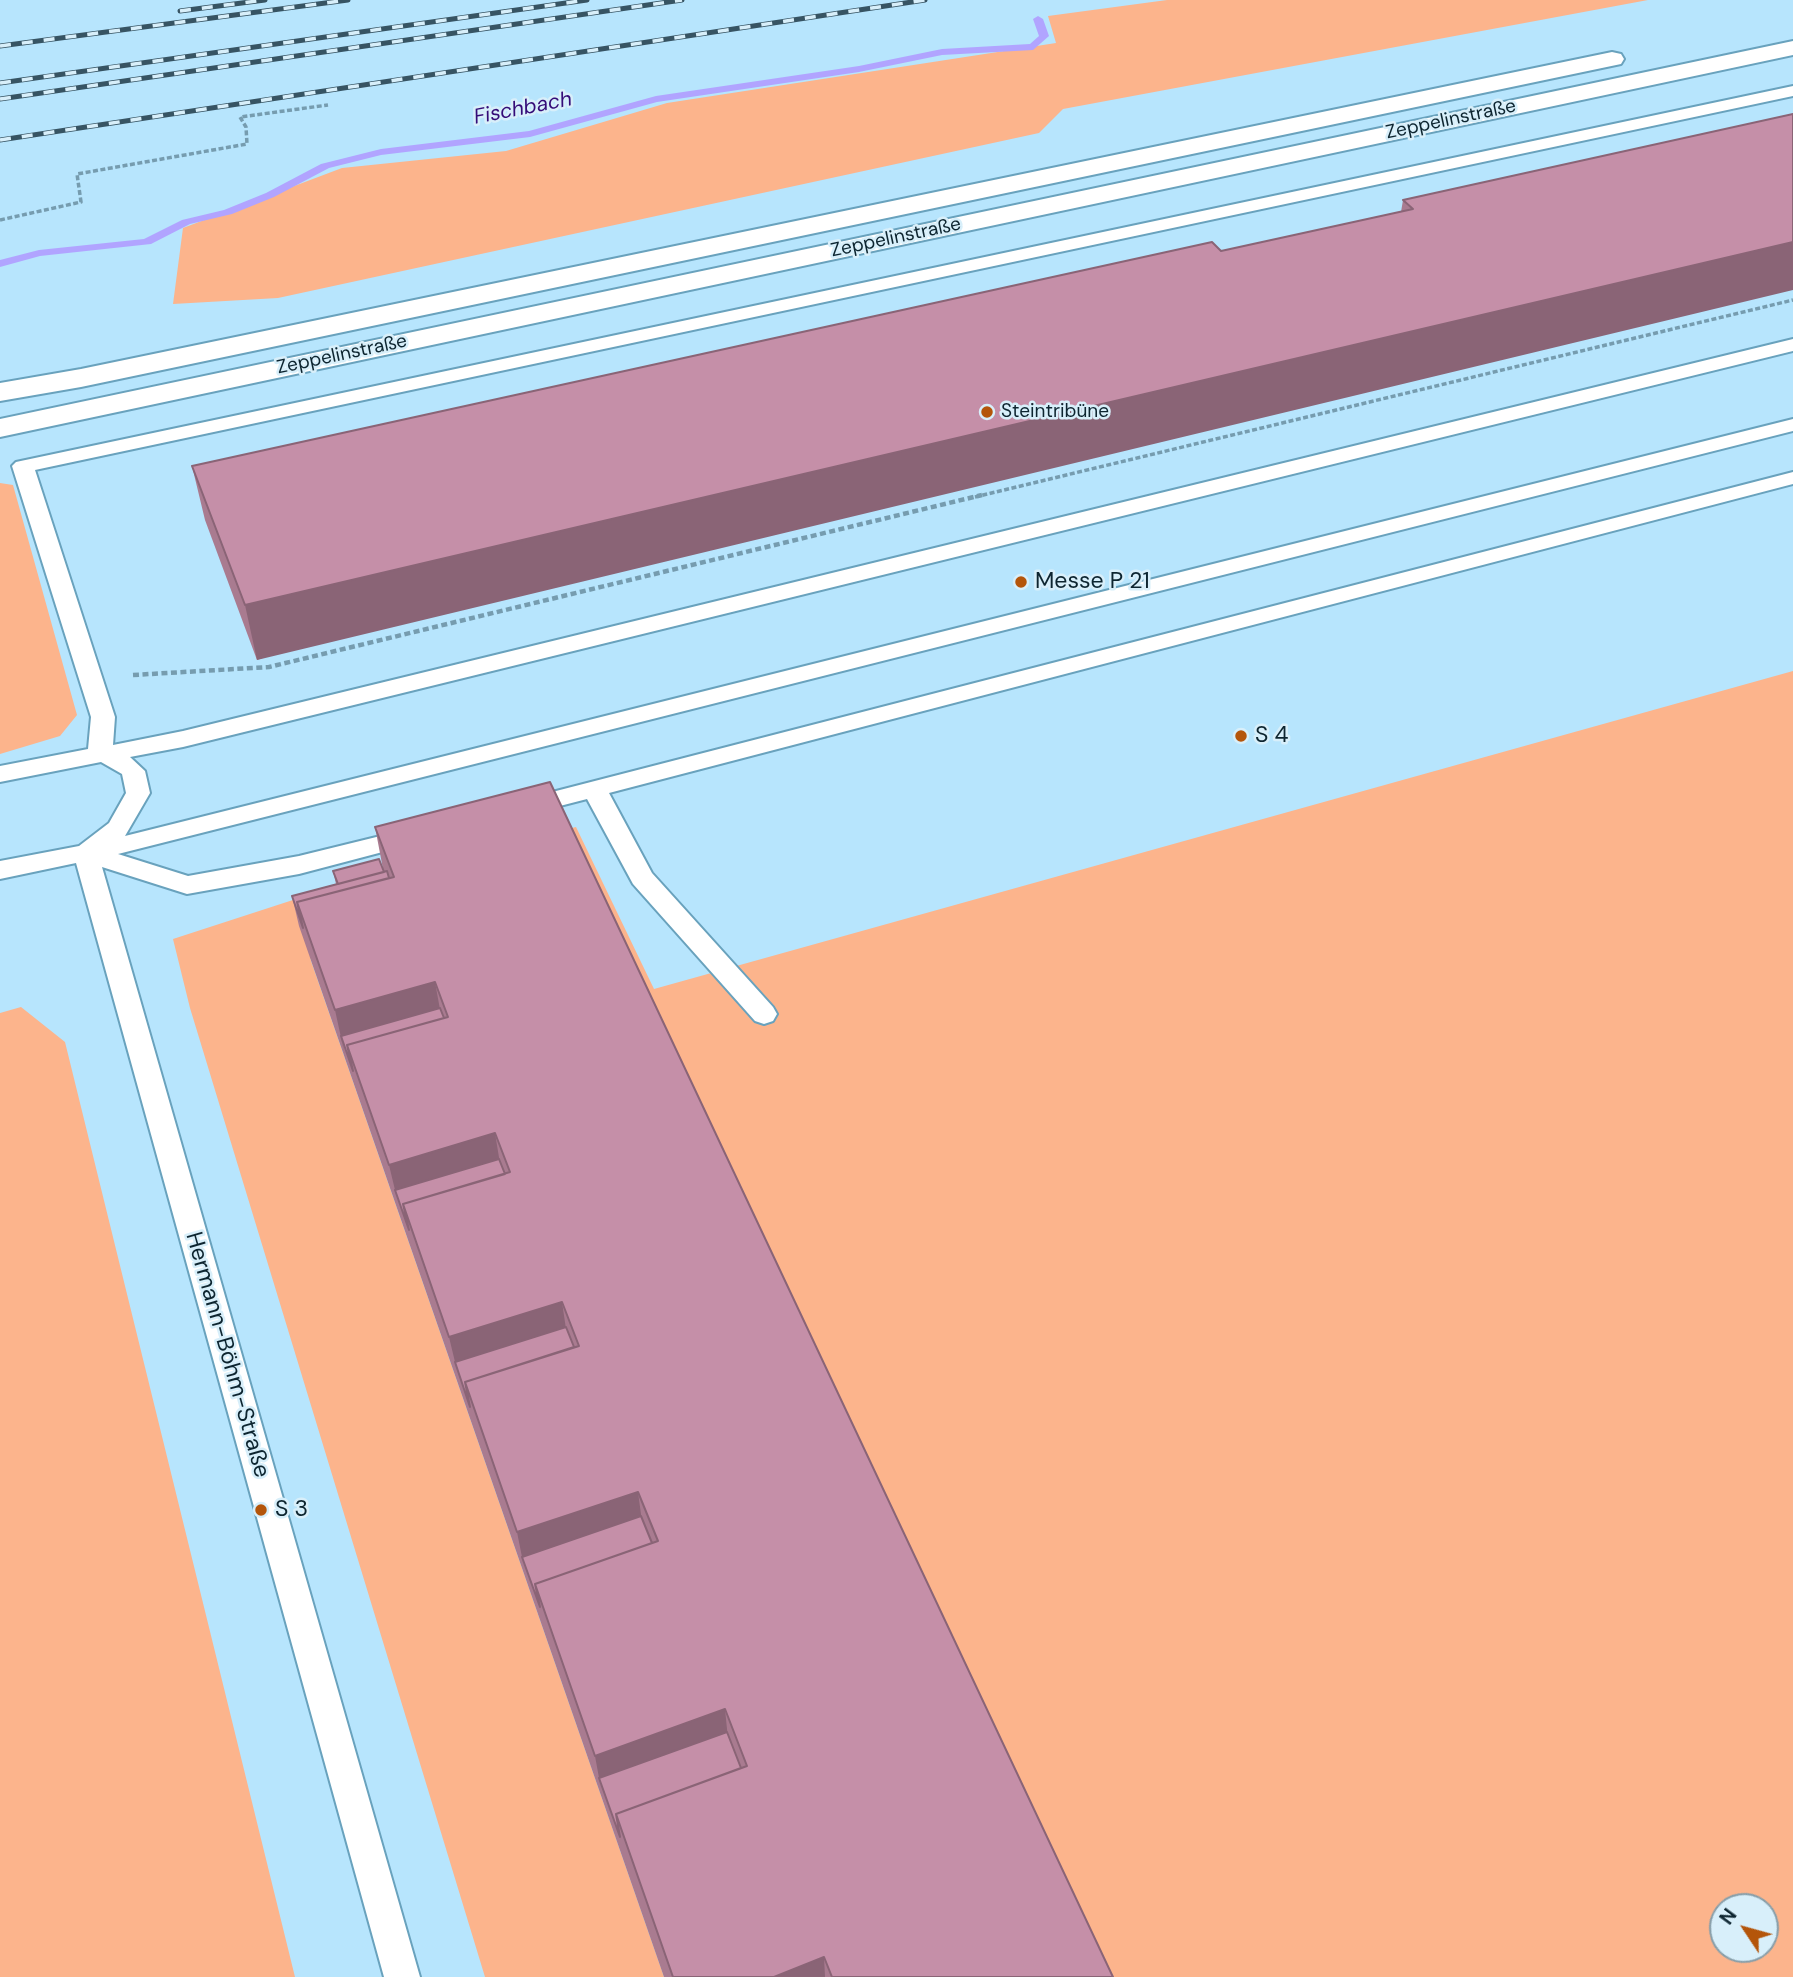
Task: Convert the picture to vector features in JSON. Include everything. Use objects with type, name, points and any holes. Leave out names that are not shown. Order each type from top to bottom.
[{"type":"street","name":"Zeppelinstraße","points":[[0,428],[1793,48]]},
{"type":"street","name":"Zeppelinstraße","points":[[0,392],[108,372],[1642,52]]},
{"type":"lane","points":[[100,753],[103,717],[23,466],[1793,91]]},
{"type":"lane","points":[[0,774],[183,739],[1793,345]]},
{"type":"lane","points":[[0,870],[223,822],[1793,425]]},
{"type":"lane","points":[[500,813],[1793,478]]},
{"type":"lane","points":[[86,853],[118,829],[129,816],[138,793],[133,771],[120,761],[100,753]]},
{"type":"lane","points":[[594,789],[642,878],[764,1014]]},
{"type":"lane","points":[[86,853],[187,885],[299,865],[433,830]]},
{"type":"lane","name":"Hermann-Böhm-Straße","points":[[86,853],[402,1977]]},
{"type":"path","points":[[0,220],[81,202],[77,174],[247,144],[246,127],[240,117],[328,105]]},
{"type":"path","points":[[90,680],[269,667],[1793,300]]},
{"type":"shaded area","points":[[1167,0],[1648,0],[1063,109],[1039,133],[278,298],[173,304],[183,228],[342,168],[506,151],[667,103],[1056,43],[1048,16]]},
{"type":"shaded area","points":[[0,483],[13,485],[77,715],[60,736],[0,754]]},
{"type":"shaded area","points":[[1793,671],[1793,1977],[1085,1977],[310,958],[664,1977],[485,1977],[190,1008],[173,939],[336,886],[576,827],[654,989]]},
{"type":"shaded area","points":[[21,1007],[65,1042],[295,1977],[0,1977],[0,1013]]},
{"type":"building","name":"Steintribüne","points":[[1793,114],[1793,242],[245,605],[192,466],[1212,242],[1221,251],[1413,209],[1403,200]]},
{"type":"building","points":[[550,782],[1113,1977],[832,1977],[824,1957],[774,1977],[673,1977],[616,1814],[747,1766],[725,1709],[595,1756],[535,1584],[658,1541],[638,1492],[517,1532],[465,1382],[579,1346],[562,1302],[449,1337],[403,1204],[510,1172],[495,1133],[389,1165],[347,1045],[448,1017],[435,982],[335,1010],[297,902],[394,877],[375,827]]},
{"type":"building","points":[[379,859],[384,872],[338,884],[333,871]]},
{"type":"building","points":[[387,871],[389,878],[297,902],[303,928],[292,896]]},
{"type":"building","points":[[440,1008],[444,1018],[347,1045],[353,1071],[341,1036]]},
{"type":"building","points":[[499,1159],[505,1174],[403,1204],[409,1230],[395,1190]]},
{"type":"building","points":[[566,1327],[574,1347],[465,1382],[470,1407],[455,1362]]},
{"type":"building","points":[[641,1516],[652,1543],[535,1584],[540,1607],[522,1557]]},
{"type":"building","points":[[727,1732],[741,1768],[616,1814],[620,1837],[599,1778]]},
{"type":"waterway","name":"Fischbach","points":[[0,264],[39,253],[147,242],[186,222],[228,212],[270,195],[325,166],[381,152],[530,134],[656,99],[859,69],[942,52],[1033,47],[1044,36],[1038,19]]},
{"type":"railway","points":[[180,11],[265,0]]},
{"type":"railway","points":[[0,46],[348,0]]},
{"type":"railway","points":[[0,83],[587,0]]},
{"type":"railway","points":[[0,99],[682,0]]},
{"type":"railway","points":[[0,140],[925,0]]},
{"type":"place","name":"Steintribüne","points":[[987,412]]},
{"type":"place","name":"Messe P 21","points":[[1021,582]]},
{"type":"place","name":"S 4","points":[[1241,736]]},
{"type":"place","name":"S 3","points":[[261,1510]]}]
